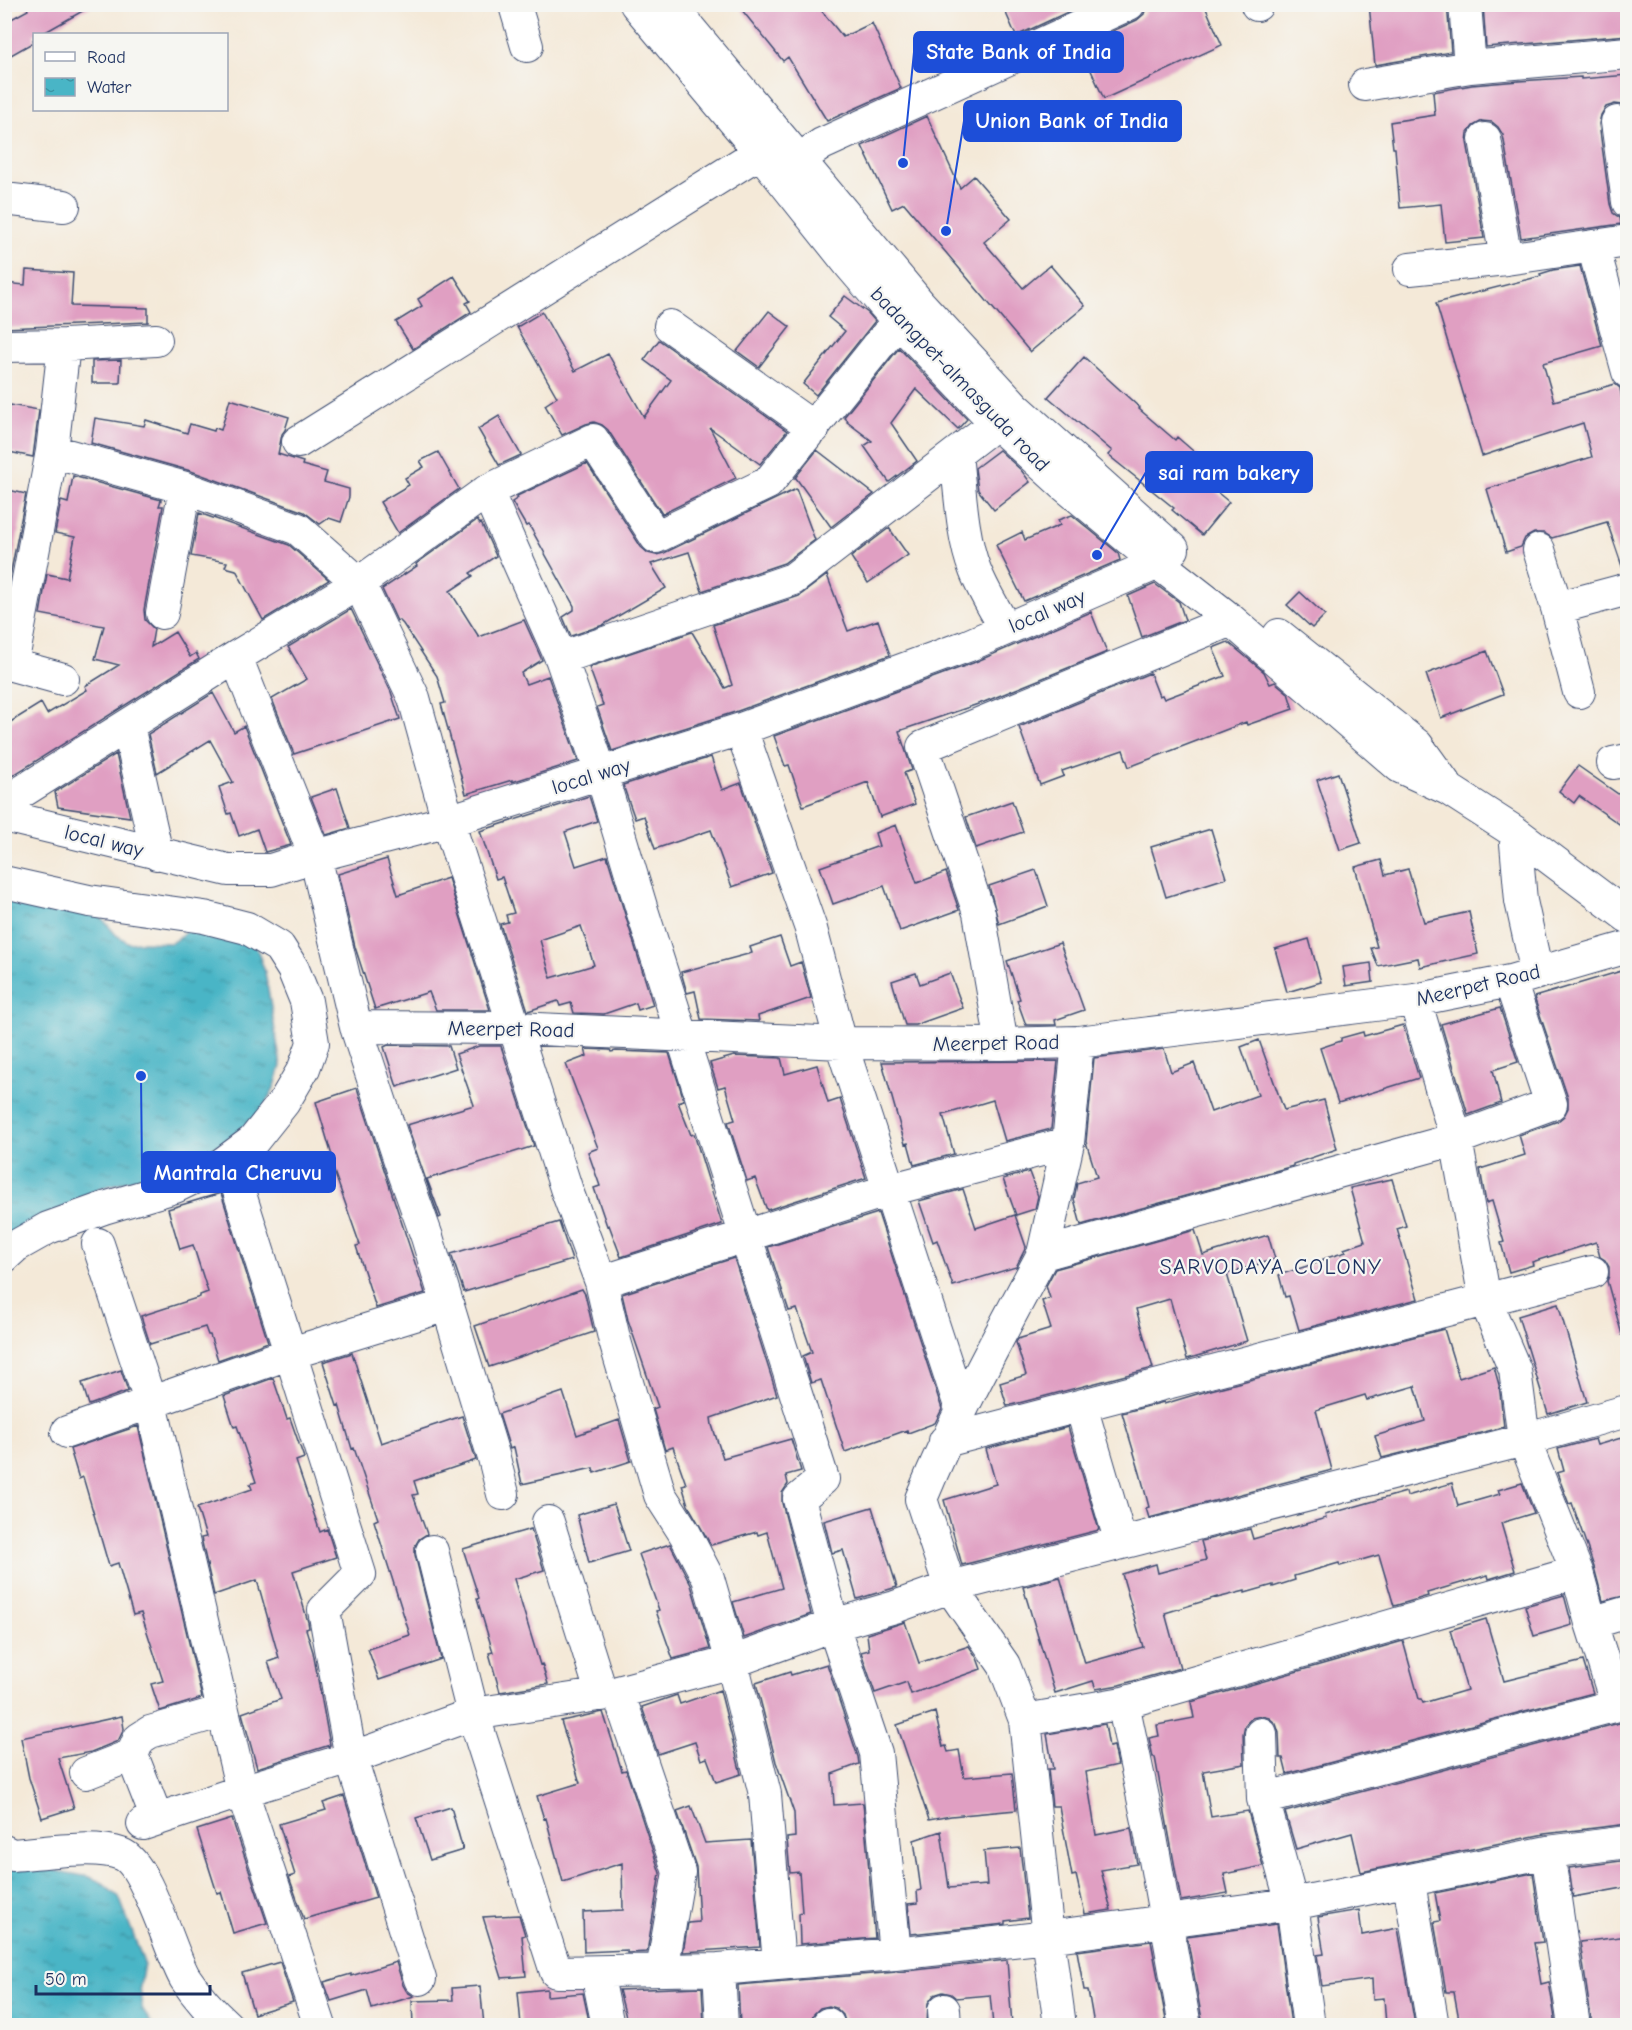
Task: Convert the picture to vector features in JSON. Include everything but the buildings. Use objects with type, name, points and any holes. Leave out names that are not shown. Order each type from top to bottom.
[{"type":"street","points":[[517,4],[516,9],[527,46]]},
{"type":"street","name":"badangpet-almasguda road","points":[[636,4],[760,152],[861,256],[919,303],[1016,408],[1164,542],[1417,746],[1448,789]]},
{"type":"street","name":"badangpet-almasguda road","points":[[669,4],[798,160],[861,256],[898,321],[996,423],[1064,485],[1231,620],[1400,767],[1448,789],[1515,832],[1628,917]]},
{"type":"street","points":[[798,160],[822,144],[1129,4]]},
{"type":"street","points":[[1465,4],[1470,67]]},
{"type":"street","points":[[1365,85],[1470,67],[1628,53]]},
{"type":"street","points":[[1617,122],[1628,202]]},
{"type":"street","points":[[1485,139],[1506,259]]},
{"type":"street","points":[[298,442],[760,152]]},
{"type":"street","points":[[4,199],[64,206]]},
{"type":"street","points":[[1410,269],[1506,259],[1628,241]]},
{"type":"street","points":[[1593,246],[1628,372]]},
{"type":"street","points":[[4,803],[236,657],[359,583],[487,491],[593,440],[656,537],[768,483],[898,321]]},
{"type":"street","points":[[670,326],[814,428]]},
{"type":"street","points":[[4,346],[156,340]]},
{"type":"street","points":[[63,679],[8,664],[52,451],[64,345]]},
{"type":"street","points":[[561,658],[793,579],[996,423]]},
{"type":"street","points":[[52,451],[185,488],[298,529],[359,583],[414,698],[447,821],[567,1191],[601,1282],[614,1338],[660,1495],[685,1534],[708,1578],[765,1794],[779,1964]]},
{"type":"street","points":[[956,454],[968,546],[974,569],[1006,629]]},
{"type":"street","points":[[162,613],[185,488]]},
{"type":"street","points":[[487,491],[561,658],[601,773],[642,910],[823,1479],[799,1499],[833,1625],[876,1753],[895,1954]]},
{"type":"street","points":[[1539,550],[1579,692]]},
{"type":"street","name":"local way","points":[[4,816],[228,870],[271,870],[447,821],[741,729],[967,646],[1158,563]]},
{"type":"street","points":[[1557,608],[1628,589]]},
{"type":"street","points":[[1002,1044],[979,913],[923,747],[1231,620]]},
{"type":"street","points":[[236,657],[315,856],[356,1027],[427,1238],[503,1494]]},
{"type":"street","points":[[128,726],[157,854]]},
{"type":"street","points":[[741,729],[811,929],[841,1043],[961,1409]]},
{"type":"street","points":[[1043,1254],[1456,1140],[1551,1104],[1523,977],[1521,901],[1515,832]]},
{"type":"street","points":[[4,882],[88,901],[204,917],[247,928],[279,947],[293,969],[306,1001],[313,1042],[304,1068],[284,1102],[253,1141],[222,1164],[175,1187],[104,1208],[48,1228],[16,1246],[4,1257]]},
{"type":"street","name":"Meerpet Road","points":[[356,1027],[516,1028],[841,1043],[1002,1044],[1078,1041],[1415,1000],[1523,977],[1628,947]]},
{"type":"street","points":[[1263,1800],[1622,1705],[1591,1623],[1577,1572],[1524,1440],[1515,1370],[1485,1300],[1456,1140],[1415,1000]]},
{"type":"street","points":[[1060,2025],[1048,1937],[1025,1720],[1004,1665],[950,1587],[921,1499],[945,1441],[1043,1254],[1068,1143],[1078,1041]]},
{"type":"street","points":[[601,1282],[889,1191],[1068,1143]]},
{"type":"street","points":[[233,1172],[360,1574],[324,1610],[351,1758],[420,1978]]},
{"type":"street","points":[[98,1244],[151,1404],[242,1791],[320,2025]]},
{"type":"street","points":[[945,1441],[1592,1272]]},
{"type":"street","points":[[67,1432],[291,1353],[447,1305]]},
{"type":"street","points":[[1082,1406],[1121,1543]]},
{"type":"street","points":[[223,1711],[150,1732],[139,1739],[132,1755],[150,1821],[351,1758],[473,1714],[610,1694],[732,1662],[833,1625],[895,1607],[950,1587],[1524,1440],[1623,1412]]},
{"type":"street","points":[[548,1522],[610,1694],[679,1872],[662,1970]]},
{"type":"street","points":[[432,1551],[473,1714],[556,1972],[719,1970],[1048,1937],[1292,1904],[1548,1852],[1628,1842]]},
{"type":"street","points":[[1025,1720],[1123,1703],[1577,1572]]},
{"type":"street","points":[[1591,1623],[1628,1612]]},
{"type":"street","points":[[1123,1703],[1185,2025]]},
{"type":"street","points":[[1261,1734],[1263,1800],[1292,1904],[1309,2025]]},
{"type":"street","points":[[86,1773],[132,1755]]},
{"type":"street","points":[[4,1851],[12,1855],[108,1850],[124,1855],[136,1866],[185,1977],[210,2010],[227,2025]]},
{"type":"street","points":[[1548,1852],[1574,2025]]},
{"type":"street","points":[[1409,1882],[1433,2025]]},
{"type":"street","points":[[719,1970],[722,2025]]},
{"type":"street","points":[[597,1972],[608,2025]]},
{"type":"water","points":[[4,891],[96,911],[116,935],[129,943],[171,943],[181,937],[190,925],[256,946],[265,972],[281,1066],[275,1086],[261,1112],[227,1141],[174,1169],[104,1187],[89,1194],[56,1212],[4,1247]]},
{"type":"water","points":[[4,1861],[89,1877],[103,1883],[119,1897],[144,1963],[140,1986],[142,2008],[152,2025],[5,2025]]},
{"type":"place","name":"State Bank of India","points":[[903,163]]},
{"type":"place","name":"Union Bank of India","points":[[946,231]]},
{"type":"place","name":"sai ram bakery","points":[[1097,555]]},
{"type":"place","name":"Mantrala Cheruvu","points":[[141,1076]]},
{"type":"district","name":"SARVODAYA COLONY","points":[[1271,1267]]}]
